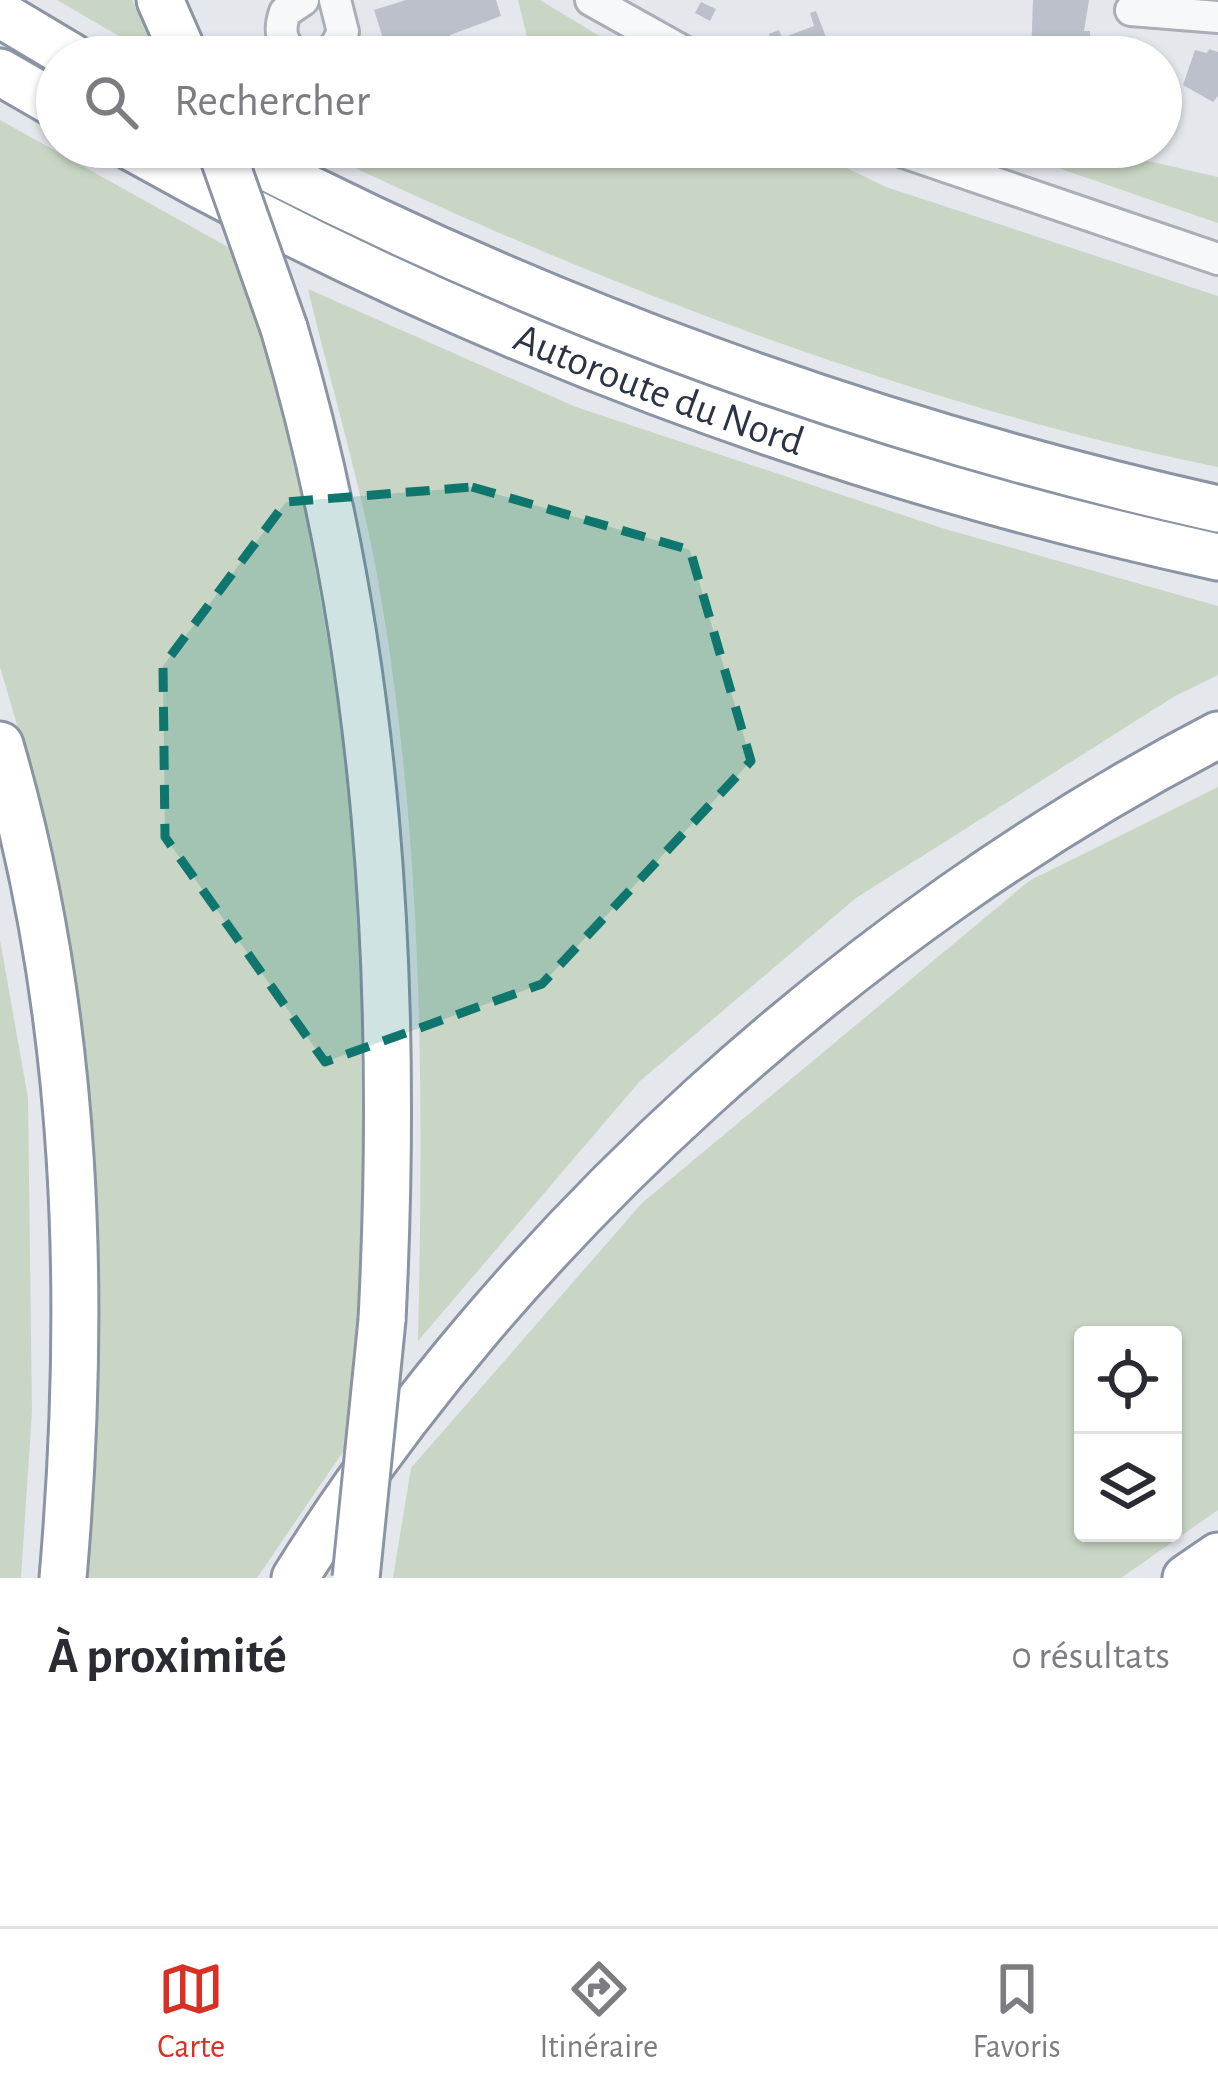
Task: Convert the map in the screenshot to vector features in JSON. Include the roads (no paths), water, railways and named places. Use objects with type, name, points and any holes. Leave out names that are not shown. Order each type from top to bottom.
[{"type":"highway","points":[[160,0],[176,36]]},
{"type":"highway","points":[[0,14],[37,36]]},
{"type":"highway","points":[[0,72],[36,93]]},
{"type":"highway","name":"Autoroute du Nord","points":[[173,168],[398,282],[695,405],[899,473],[1218,557]]},
{"type":"highway","points":[[231,168],[284,328],[335,520],[376,817],[388,1089],[382,1320],[356,1578]]},
{"type":"highway","name":"Autoroute du Nord","points":[[269,168],[662,342],[964,443],[1218,509]]},
{"type":"highway","points":[[296,1578],[448,1369],[567,1231],[715,1090],[823,996],[943,903],[1083,812],[1218,735]]},
{"type":"highway","points":[[0,745],[47,956],[69,1125],[76,1290],[63,1578]]},
{"type":"highway","points":[[1186,1578],[1218,1556]]},
{"type":"street","points":[[282,36],[285,12],[303,0]]},
{"type":"street","points":[[335,0],[341,36]]},
{"type":"street","points":[[591,0],[655,36]]},
{"type":"street","points":[[1131,10],[1218,17]]},
{"type":"street","points":[[951,168],[1218,259]]}]
